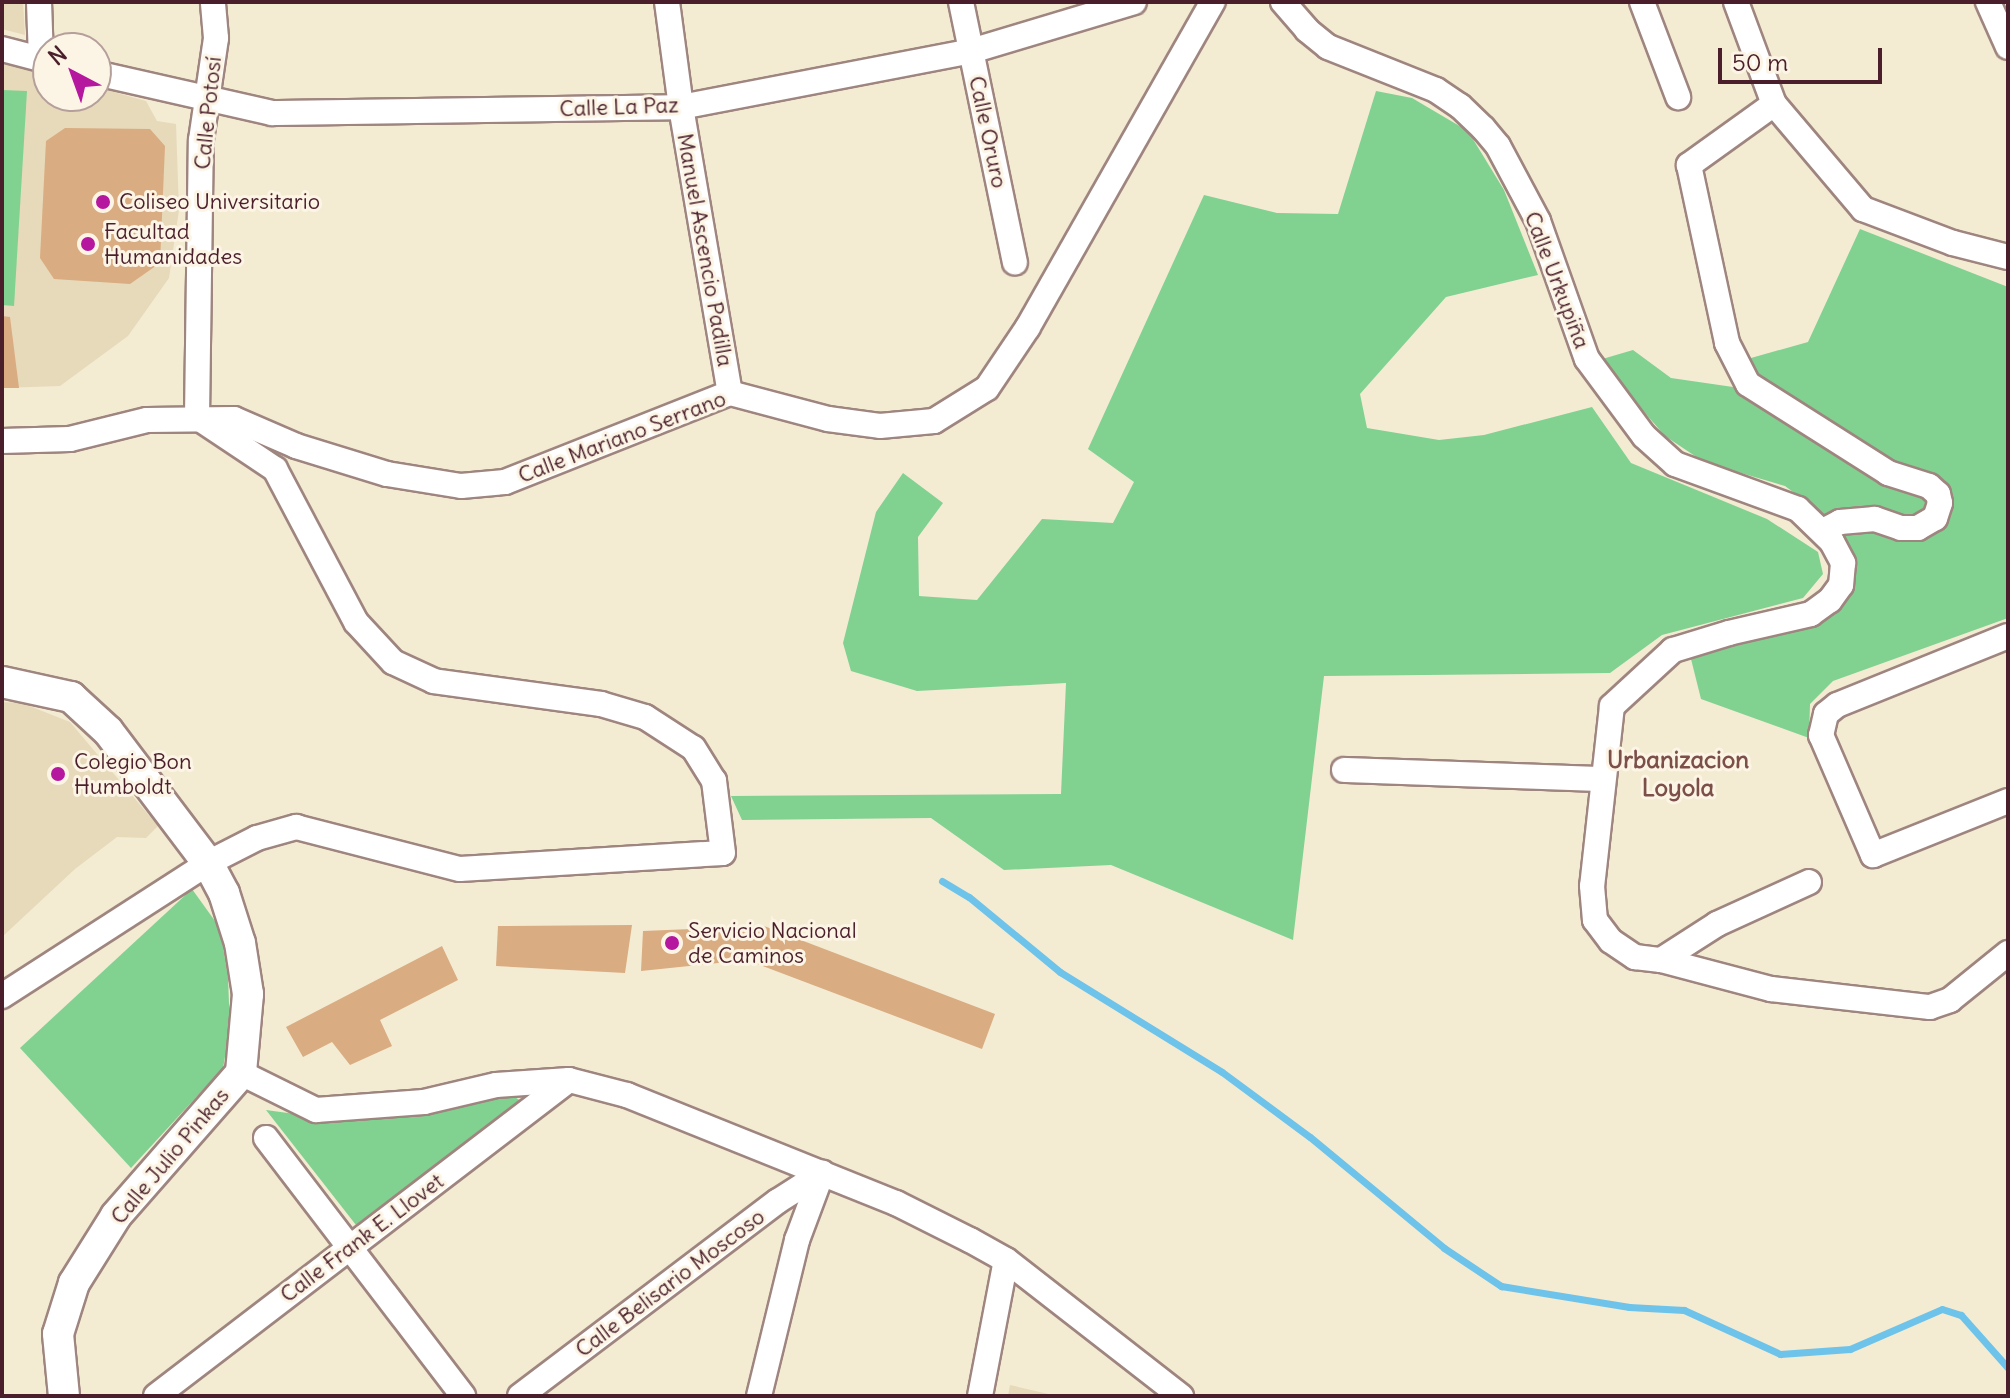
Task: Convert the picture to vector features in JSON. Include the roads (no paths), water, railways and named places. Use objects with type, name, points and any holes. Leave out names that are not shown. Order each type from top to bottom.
[{"type":"street","points":[[39,2],[42,32]]},
{"type":"street","name":"Calle Potosí","points":[[197,417],[201,140],[216,38],[213,2]]},
{"type":"street","name":"Manuel Ascencio Padilla","points":[[667,2],[681,107],[730,393]]},
{"type":"street","name":"Calle Oruro","points":[[961,2],[1015,262]]},
{"type":"street","name":"Calle La Paz","points":[[112,77],[207,101],[272,113],[681,107],[971,51],[1134,2]]},
{"type":"street","name":"Calle Mariano Serrano","points":[[2,441],[70,439],[147,420],[197,417],[234,419],[296,446],[387,474],[461,486],[505,482],[730,393],[828,419],[880,426],[934,421],[987,388],[1028,327],[1213,2]]},
{"type":"street","name":"Calle Urkupiña","points":[[1283,2],[1307,30],[1328,47],[1436,90],[1483,128],[1498,146],[1538,221],[1587,359],[1644,436],[1675,464],[1798,509],[1823,531],[1843,563],[1841,585],[1830,600],[1811,614],[1673,650],[1612,706],[1601,779],[1592,886],[1595,920],[1611,941],[1635,957],[1661,960],[1771,989],[1930,1007],[1950,1000],[2008,953]]},
{"type":"street","points":[[1642,2],[1678,97]]},
{"type":"street","points":[[1736,2],[1774,104],[1863,209],[1953,243],[2008,257]]},
{"type":"street","points":[[1988,2],[2008,47]]},
{"type":"street","points":[[2,49],[32,57]]},
{"type":"street","points":[[1774,104],[1689,165],[1727,343],[1748,384],[1888,473],[1929,486],[1938,494],[1940,503],[1935,518],[1918,528],[1901,528],[1875,519],[1840,522],[1823,531]]},
{"type":"street","points":[[2,996],[208,863],[257,838],[296,827],[460,869],[723,853],[714,781],[693,748],[645,717],[601,704],[434,681],[393,662],[356,622],[275,469],[197,417]]},
{"type":"street","points":[[2008,636],[1837,705],[1826,714],[1821,735],[1873,855],[2008,801]]},
{"type":"street","name":"Calle Julio Pinkas","points":[[2,682],[71,697],[108,731],[208,863],[224,893],[240,943],[248,994],[241,1073],[116,1216],[74,1283],[58,1334],[64,1396]]},
{"type":"street","points":[[1344,770],[1601,779]]},
{"type":"street","points":[[1661,960],[1717,924],[1809,882]]},
{"type":"street","points":[[241,1073],[316,1110],[424,1102],[496,1085],[569,1080],[627,1095],[896,1203],[1006,1260],[1181,1396]]},
{"type":"street","name":"Calle Frank E. Llovet","points":[[156,1396],[569,1080]]},
{"type":"street","points":[[266,1138],[463,1396]]},
{"type":"street","points":[[759,1396],[797,1240],[822,1173]]},
{"type":"street","name":"Calle Belisario Moscoso","points":[[520,1396],[778,1201],[822,1173]]},
{"type":"street","points":[[980,1396],[1006,1260]]},
{"type":"waterway","points":[[942,881],[969,897],[1060,972],[1222,1072],[1310,1137],[1444,1248],[1501,1286],[1629,1307],[1684,1310],[1780,1354],[1850,1349],[1942,1309],[1961,1315],[2008,1368]]},
{"type":"place","name":"Coliseo Universitario","points":[[103,202]]},
{"type":"place","name":"Facultad Humanidades","points":[[88,244]]},
{"type":"place","name":"Colegio Bon Humboldt","points":[[58,774]]},
{"type":"place","name":"Servicio Nacional de Caminos","points":[[672,943]]},
{"type":"district","name":"Urbanizacion Loyola","points":[[1678,774]]}]
